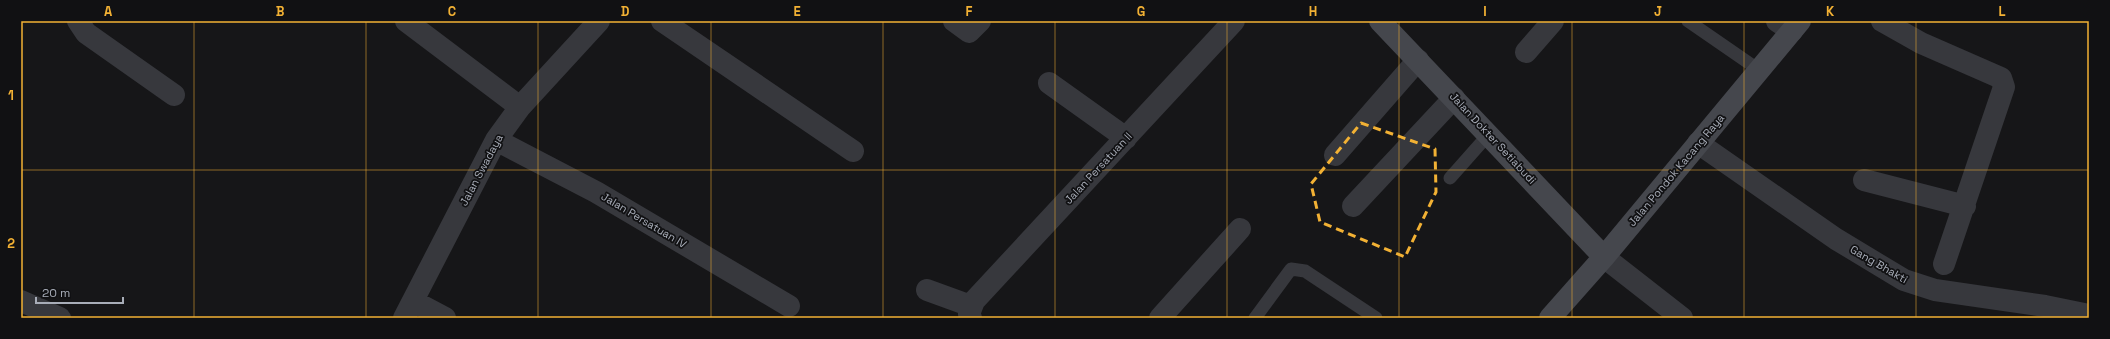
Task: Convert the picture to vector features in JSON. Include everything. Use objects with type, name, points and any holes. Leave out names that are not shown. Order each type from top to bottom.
[{"type":"main road","name":"Jalan Dokter Setiabudi","points":[[1380,21],[1489,134],[1604,257]]},
{"type":"main road","name":"Jalan Pondok Kacang Raya","points":[[1550,318],[1604,257],[1759,70],[1790,24]]},
{"type":"street","points":[[78,21],[86,33],[174,95]]},
{"type":"street","points":[[406,21],[520,107]]},
{"type":"street","name":"Jalan Swadaya","points":[[408,310],[496,140],[520,107],[598,21]]},
{"type":"street","points":[[662,21],[853,151]]},
{"type":"street","points":[[954,21],[969,32],[980,21]]},
{"type":"street","name":"Jalan Persatuan II","points":[[971,312],[1126,138],[1234,21]]},
{"type":"street","points":[[1526,52],[1553,21]]},
{"type":"street","points":[[1882,21],[1921,43],[2001,78],[2004,87],[1965,206],[1944,264]]},
{"type":"street","points":[[1335,154],[1418,60]]},
{"type":"street","points":[[1049,83],[1126,138]]},
{"type":"street","points":[[1353,206],[1454,98]]},
{"type":"street","name":"Jalan Persatuan IV","points":[[496,140],[596,192],[789,306]]},
{"type":"street","name":"Gang Bhakti","points":[[1698,143],[1836,239],[1904,280],[1935,290],[2044,306],[2089,315]]},
{"type":"street","points":[[1864,180],[1965,206]]},
{"type":"street","points":[[1160,318],[1240,229]]},
{"type":"street","points":[[1604,257],[1682,318]]},
{"type":"street","points":[[927,290],[971,312]]},
{"type":"street","points":[[21,301],[60,318]]},
{"type":"street","points":[[408,310],[445,318]]},
{"type":"lane","points":[[1688,21],[1759,70]]},
{"type":"lane","points":[[1450,178],[1489,134]]},
{"type":"lane","points":[[1255,318],[1291,269],[1305,271],[1376,318]]},
{"type":"highlighted area","points":[[1361,123],[1435,149],[1436,192],[1405,257],[1320,222],[1311,184]]}]
